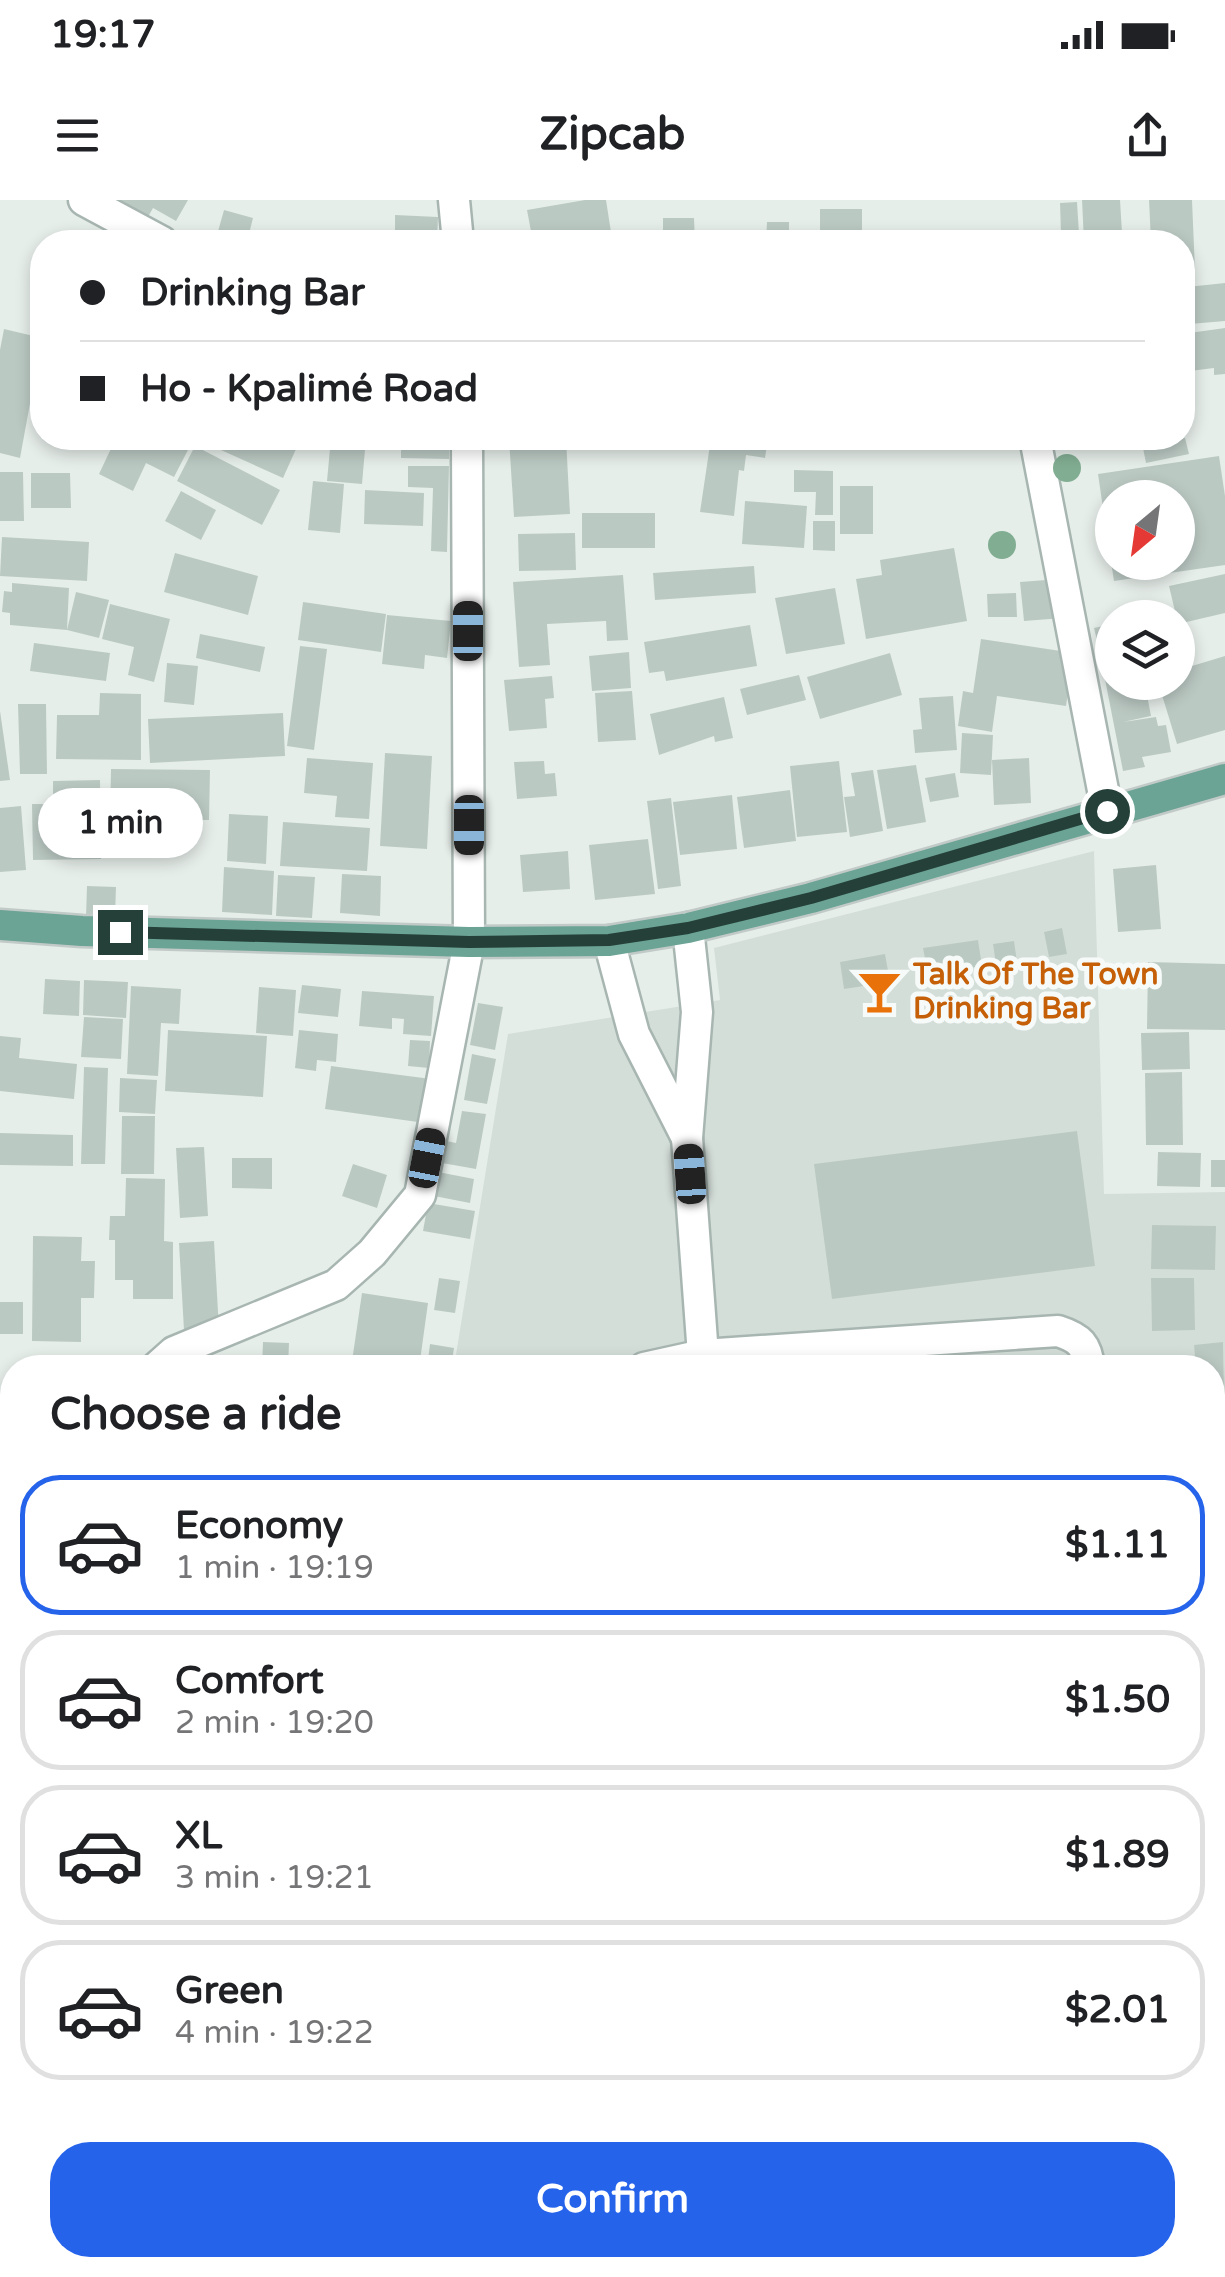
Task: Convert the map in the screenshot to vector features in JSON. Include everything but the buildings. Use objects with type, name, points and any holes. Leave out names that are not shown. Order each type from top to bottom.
[{"type":"main road","points":[[0,925],[82,932],[469,942],[609,940],[688,928],[811,898],[1225,779]]},
{"type":"street","points":[[84,200],[140,230]]},
{"type":"street","points":[[454,200],[457,230]]},
{"type":"street","points":[[171,1355],[336,1285],[372,1253],[420,1195],[469,942],[467,450]]},
{"type":"street","points":[[1037,450],[1107,811]]},
{"type":"street","points":[[688,928],[696,1012],[688,1138],[704,1355],[1058,1331],[1078,1337],[1088,1355]]},
{"type":"street","points":[[609,940],[634,1034],[688,1138]]},
{"type":"shaded area","points":[[1094,851],[1104,1194],[1225,1192],[1225,1355],[456,1355],[508,1034],[720,1000],[714,948]]},
{"type":"place","name":"Talk Of The Town Drinking Bar","points":[[880,991]]},
{"type":"route","points":[[120,932],[469,942],[609,940],[688,928],[811,898],[1107,811]]}]
